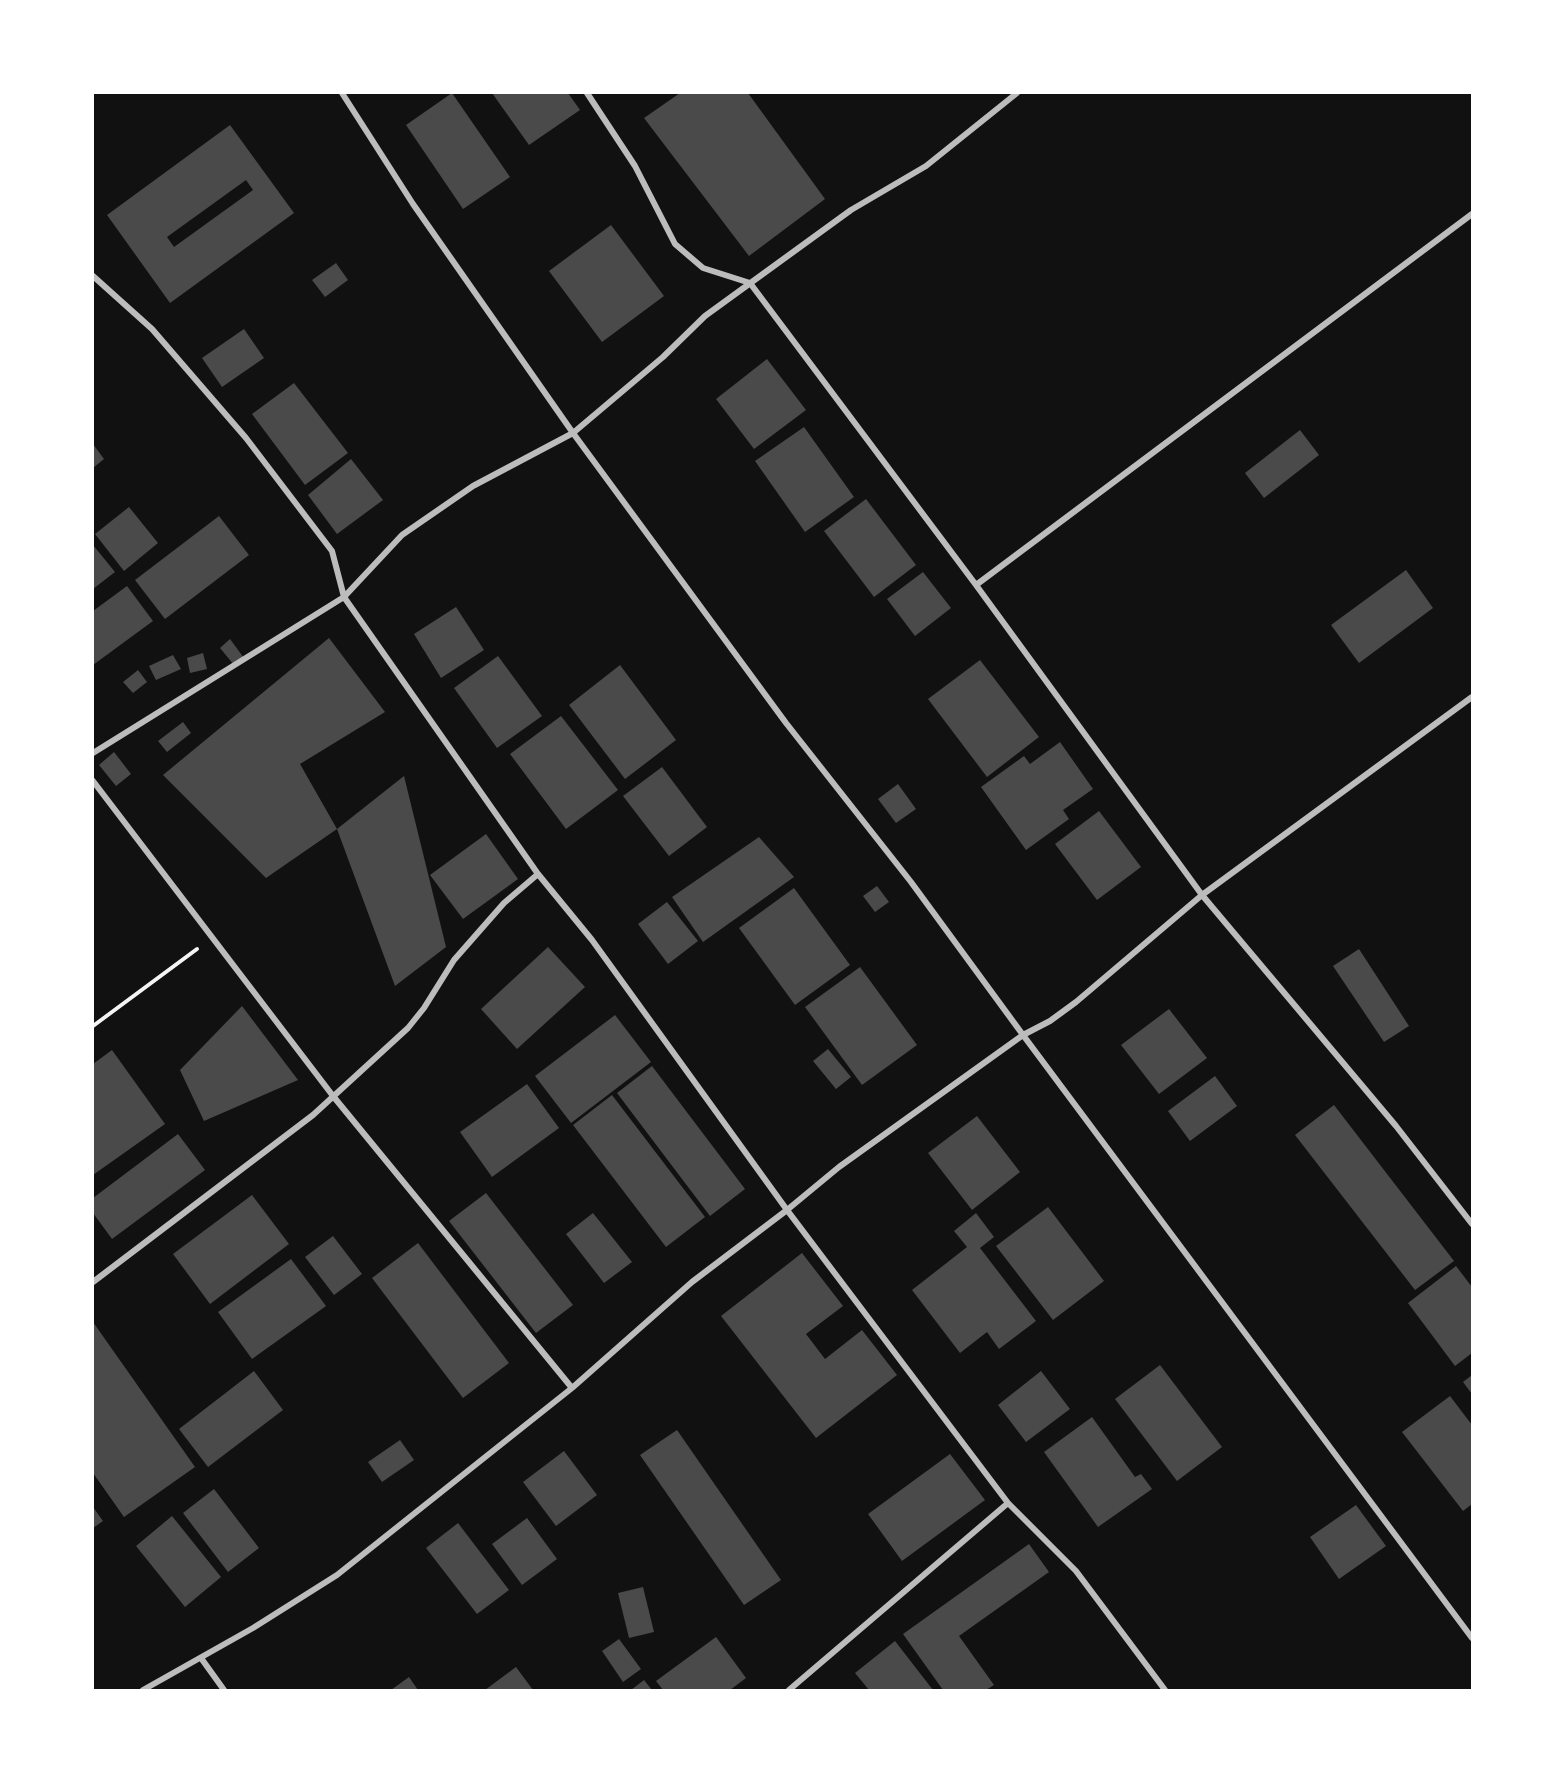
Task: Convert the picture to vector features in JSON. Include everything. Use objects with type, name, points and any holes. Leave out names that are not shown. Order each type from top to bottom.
[{"type":"street","points":[[342,93],[413,204],[573,433],[779,713],[911,882],[1472,1638]]},
{"type":"street","points":[[587,93],[635,166],[675,244],[703,268],[750,282],[976,585],[1202,895],[1396,1126],[1472,1224]]},
{"type":"street","points":[[93,753],[344,597],[402,535],[473,486],[573,433],[663,357],[705,316],[851,210],[926,166],[1017,93]]},
{"type":"street","points":[[976,585],[1472,213]]},
{"type":"street","points":[[93,276],[152,329],[246,438],[332,552],[344,597],[538,874],[592,940],[787,1210],[1008,1503],[1076,1571],[1165,1690]]},
{"type":"street","points":[[143,1690],[253,1628],[337,1575],[572,1388],[692,1282],[787,1210],[839,1167],[1023,1035],[1050,1021],[1076,1002],[1202,895],[1472,697]]},
{"type":"street","points":[[93,781],[333,1096],[572,1388]]},
{"type":"street","points":[[93,1281],[313,1115],[408,1028],[424,1008],[454,960],[504,903],[538,874]]},
{"type":"street","points":[[789,1690],[1008,1503]]},
{"type":"street","points":[[201,1658],[224,1690]]},
{"type":"path","points":[[93,1026],[213,938]]},
{"type":"building","points":[[452,93],[510,177],[463,209],[406,125]]},
{"type":"building","points":[[492,93],[568,93],[580,110],[529,145]]},
{"type":"building","points":[[680,93],[748,93],[825,199],[749,256],[644,118]]},
{"type":"building","points":[[230,125],[294,213],[170,303],[107,215]],"holes":[[[246,180],[253,190],[174,247],[167,237]]]},
{"type":"building","points":[[611,225],[664,296],[602,342],[549,271]]},
{"type":"building","points":[[336,263],[348,280],[325,297],[312,280]]},
{"type":"building","points":[[244,329],[264,358],[222,387],[202,358]]},
{"type":"building","points":[[767,359],[806,410],[754,449],[716,399]]},
{"type":"building","points":[[294,383],[348,453],[305,485],[252,414]]},
{"type":"building","points":[[804,427],[854,497],[805,532],[755,461]]},
{"type":"building","points":[[1300,430],[1319,455],[1264,498],[1245,473]]},
{"type":"building","points":[[93,444],[104,459],[93,468]]},
{"type":"building","points":[[351,459],[383,500],[337,534],[308,495]]},
{"type":"building","points":[[866,499],[916,565],[874,597],[824,531]]},
{"type":"building","points":[[129,507],[158,543],[124,571],[95,534]]},
{"type":"building","points":[[219,516],[249,555],[165,619],[135,580]]},
{"type":"building","points":[[93,545],[115,572],[93,589]]},
{"type":"building","points":[[1406,570],[1433,608],[1359,663],[1331,625]]},
{"type":"building","points":[[923,572],[951,608],[915,636],[887,599]]},
{"type":"building","points":[[127,586],[153,621],[93,665],[93,611]]},
{"type":"building","points":[[456,607],[484,650],[441,678],[414,634]]},
{"type":"building","points":[[329,638],[385,712],[300,764],[337,829],[266,878],[163,775]]},
{"type":"building","points":[[230,639],[244,658],[234,665],[220,648]]},
{"type":"building","points":[[203,653],[207,669],[190,673],[187,658]]},
{"type":"building","points":[[173,655],[181,669],[156,680],[149,666]]},
{"type":"building","points":[[498,656],[542,716],[497,748],[454,688]]},
{"type":"building","points":[[980,660],[1039,737],[987,777],[928,699]]},
{"type":"building","points":[[620,665],[676,740],[625,779],[569,705]]},
{"type":"building","points":[[138,670],[147,682],[133,693],[123,682]]},
{"type":"building","points":[[561,716],[618,790],[566,829],[510,754]]},
{"type":"building","points":[[183,722],[191,733],[167,752],[158,741]]},
{"type":"building","points":[[1060,742],[1093,789],[1063,810],[1069,819],[1026,850],[981,787],[1024,756],[1030,764]]},
{"type":"building","points":[[114,752],[131,774],[116,786],[99,765]]},
{"type":"building","points":[[662,767],[707,827],[669,856],[623,796]]},
{"type":"building","points":[[404,776],[446,947],[395,986],[337,829]]},
{"type":"building","points":[[898,784],[916,809],[896,823],[878,799]]},
{"type":"building","points":[[1099,811],[1141,867],[1097,900],[1055,844]]},
{"type":"building","points":[[486,834],[518,879],[463,919],[430,875]]},
{"type":"building","points":[[759,837],[794,877],[703,942],[672,897]]},
{"type":"building","points":[[877,886],[889,902],[875,912],[863,896]]},
{"type":"building","points":[[794,888],[850,965],[795,1005],[739,928]]},
{"type":"building","points":[[667,902],[698,941],[668,964],[638,924]]},
{"type":"building","points":[[548,947],[585,987],[517,1049],[481,1009]]},
{"type":"building","points":[[1359,949],[1409,1026],[1384,1042],[1333,966]]},
{"type":"building","points":[[860,967],[917,1045],[862,1085],[805,1007]]},
{"type":"building","points":[[242,1006],[298,1080],[204,1121],[180,1070]]},
{"type":"building","points":[[1169,1009],[1207,1058],[1159,1094],[1121,1045]]},
{"type":"building","points":[[615,1015],[651,1062],[571,1123],[535,1076]]},
{"type":"building","points":[[828,1049],[851,1077],[836,1089],[813,1061]]},
{"type":"building","points":[[112,1050],[165,1124],[93,1175],[93,1064]]},
{"type":"building","points":[[652,1066],[745,1189],[710,1216],[617,1093]]},
{"type":"building","points":[[1215,1076],[1237,1106],[1190,1141],[1168,1111]]},
{"type":"building","points":[[527,1084],[559,1128],[492,1177],[460,1132]]},
{"type":"building","points":[[612,1095],[705,1217],[666,1247],[573,1125]]},
{"type":"building","points":[[1334,1105],[1454,1261],[1415,1290],[1295,1135]]},
{"type":"building","points":[[977,1116],[1020,1172],[972,1210],[928,1153]]},
{"type":"building","points":[[178,1134],[205,1170],[112,1239],[93,1213],[93,1198]]},
{"type":"building","points":[[486,1193],[573,1305],[536,1333],[449,1221]]},
{"type":"building","points":[[252,1195],[289,1244],[210,1304],[173,1254]]},
{"type":"building","points":[[1048,1207],[1104,1281],[1053,1320],[996,1246]]},
{"type":"building","points":[[593,1213],[632,1262],[604,1283],[566,1234]]},
{"type":"building","points":[[976,1213],[994,1237],[980,1248],[1036,1321],[999,1349],[987,1332],[960,1353],[912,1290],[967,1247],[954,1231]]},
{"type":"building","points":[[333,1236],[362,1274],[334,1295],[305,1257]]},
{"type":"building","points":[[418,1243],[509,1363],[463,1398],[372,1278]]},
{"type":"building","points":[[802,1253],[843,1306],[806,1334],[825,1359],[862,1330],[897,1375],[816,1438],[721,1316]]},
{"type":"building","points":[[291,1259],[326,1306],[252,1359],[218,1312]]},
{"type":"building","points":[[1456,1266],[1472,1287],[1472,1353],[1455,1366],[1408,1303]]},
{"type":"building","points":[[93,1322],[195,1467],[124,1517],[93,1473]]},
{"type":"building","points":[[1160,1365],[1222,1447],[1177,1481],[1115,1399]]},
{"type":"building","points":[[254,1371],[283,1410],[208,1467],[179,1429]]},
{"type":"building","points":[[1041,1371],[1070,1409],[1026,1442],[998,1405]]},
{"type":"building","points":[[1472,1375],[1472,1394],[1463,1382]]},
{"type":"building","points":[[1450,1396],[1472,1425],[1472,1504],[1463,1511],[1402,1432]]},
{"type":"building","points":[[1092,1417],[1135,1477],[1141,1474],[1152,1489],[1098,1527],[1044,1452]]},
{"type":"building","points":[[677,1430],[781,1580],[744,1605],[640,1455]]},
{"type":"building","points":[[400,1440],[414,1460],[382,1482],[368,1462]]},
{"type":"building","points":[[564,1451],[597,1495],[556,1526],[523,1482]]},
{"type":"building","points":[[950,1454],[985,1500],[902,1561],[868,1514]]},
{"type":"building","points":[[214,1489],[259,1548],[228,1572],[183,1513]]},
{"type":"building","points":[[1356,1505],[1386,1546],[1339,1579],[1310,1537]]},
{"type":"building","points":[[93,1507],[103,1521],[93,1528]]},
{"type":"building","points":[[172,1516],[221,1577],[185,1607],[136,1546]]},
{"type":"building","points":[[527,1518],[557,1559],[522,1585],[492,1544]]},
{"type":"building","points":[[458,1523],[509,1590],[477,1614],[426,1548]]},
{"type":"building","points":[[1029,1544],[1049,1572],[959,1636],[994,1685],[986,1690],[943,1690],[903,1634]]},
{"type":"building","points":[[643,1587],[654,1632],[629,1638],[618,1593]]},
{"type":"building","points":[[716,1637],[746,1678],[730,1690],[663,1690],[656,1681]]},
{"type":"building","points":[[619,1639],[641,1669],[623,1682],[602,1651]]},
{"type":"building","points":[[895,1641],[933,1690],[869,1690],[855,1673]]},
{"type":"building","points":[[516,1667],[533,1690],[485,1690]]},
{"type":"building","points":[[409,1677],[418,1690],[391,1690]]},
{"type":"building","points":[[644,1680],[652,1690],[631,1690]]}]
